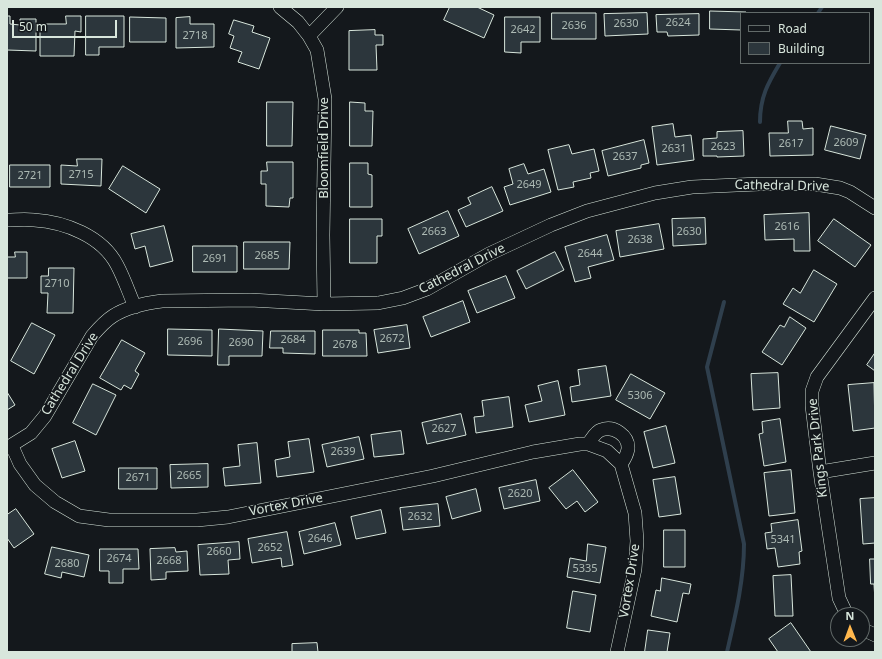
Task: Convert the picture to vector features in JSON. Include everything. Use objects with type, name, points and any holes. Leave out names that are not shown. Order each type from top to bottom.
[{"type":"street","points":[[309,36],[337,7]]},
{"type":"street","name":"Bloomfield Drive","points":[[283,8],[298,22],[309,36],[317,50],[325,99],[323,235],[324,304]]},
{"type":"street","name":"Cathedral Drive","points":[[9,447],[31,433],[46,416],[92,336],[102,325],[113,316],[149,302],[162,300],[250,300],[324,304],[378,303],[404,298],[427,289],[488,254],[551,225],[587,212],[655,193],[692,187],[759,184],[814,184],[840,188],[850,192],[875,208]]},
{"type":"street","points":[[7,220],[34,220],[56,223],[86,235],[104,247],[117,264],[135,307]]},
{"type":"street","name":"Kings Park Drive","points":[[843,607],[839,598],[820,472],[812,406],[812,391],[817,377],[875,298]]},
{"type":"street","points":[[588,444],[600,430],[608,429],[623,435],[628,449],[626,457],[621,464]]},
{"type":"street","name":"Vortex Drive","points":[[9,447],[35,485],[55,502],[79,516],[109,520],[197,520],[228,517],[433,476],[533,452],[588,444],[607,451],[621,464],[635,514],[637,541],[634,569],[617,652]]},
{"type":"street","points":[[820,472],[875,463]]},
{"type":"building","points":[[450,7],[477,7],[494,15],[484,38],[444,20]]},
{"type":"building","points":[[710,11],[746,12],[740,12],[740,30],[710,29]]},
{"type":"building","points":[[552,13],[596,13],[596,39],[552,39]]},
{"type":"building","points":[[647,13],[648,34],[605,36],[604,14]]},
{"type":"building","points":[[699,14],[699,35],[668,36],[667,32],[657,32],[656,15]]},
{"type":"building","points":[[7,16],[10,16],[10,24],[20,25],[20,19],[36,19],[36,51],[7,50]]},
{"type":"building","points":[[66,16],[81,16],[81,32],[75,31],[74,56],[40,56],[40,24],[66,24]]},
{"type":"building","points":[[86,16],[124,16],[124,47],[99,47],[99,55],[86,55]]},
{"type":"building","points":[[130,17],[166,18],[166,42],[130,42]]},
{"type":"building","points":[[190,17],[190,24],[214,24],[214,47],[176,48],[176,18]]},
{"type":"building","points":[[505,17],[540,17],[540,42],[521,42],[521,53],[505,52]]},
{"type":"building","points":[[234,20],[254,26],[252,32],[270,38],[259,69],[238,62],[242,52],[230,48],[234,36],[229,34]]},
{"type":"building","points":[[375,30],[375,35],[383,35],[383,45],[376,45],[377,70],[349,70],[349,31]]},
{"type":"building","points":[[267,102],[293,102],[292,146],[267,146]]},
{"type":"building","points":[[350,102],[365,103],[365,111],[373,111],[372,146],[350,146]]},
{"type":"building","points":[[788,121],[802,121],[803,129],[813,128],[813,155],[770,156],[769,133],[788,133]]},
{"type":"building","points":[[673,124],[675,137],[691,135],[694,160],[657,165],[652,127]]},
{"type":"building","points":[[831,126],[866,135],[860,159],[825,150]]},
{"type":"building","points":[[743,131],[744,156],[703,156],[703,139],[717,138],[717,132]]},
{"type":"building","points":[[644,140],[649,163],[641,165],[641,168],[608,176],[602,151]]},
{"type":"building","points":[[569,145],[572,154],[594,149],[599,171],[590,173],[591,178],[573,182],[574,187],[558,190],[548,150]]},
{"type":"building","points":[[77,159],[102,159],[101,186],[61,184],[61,165],[77,166]]},
{"type":"building","points":[[267,162],[293,162],[293,198],[290,198],[289,207],[266,206],[266,184],[261,184],[261,171],[267,171]]},
{"type":"building","points":[[350,163],[368,163],[368,174],[372,175],[372,207],[350,207]]},
{"type":"building","points":[[524,164],[528,174],[544,169],[551,192],[510,205],[504,187],[513,184],[509,169]]},
{"type":"building","points":[[10,165],[50,165],[50,187],[10,187]]},
{"type":"building","points":[[123,166],[160,189],[146,213],[109,189]]},
{"type":"building","points":[[492,187],[503,211],[466,227],[458,210],[471,204],[468,198]]},
{"type":"building","points":[[448,211],[459,236],[419,254],[408,229]]},
{"type":"building","points":[[809,213],[810,251],[794,251],[794,239],[765,240],[764,215]]},
{"type":"building","points":[[705,218],[706,244],[673,246],[672,219]]},
{"type":"building","points":[[350,219],[382,219],[382,236],[377,236],[377,263],[350,263]]},
{"type":"building","points":[[834,219],[871,245],[855,267],[818,241]]},
{"type":"building","points":[[659,224],[664,249],[620,257],[616,231]]},
{"type":"building","points":[[164,226],[173,261],[150,267],[145,246],[135,249],[131,234]]},
{"type":"building","points":[[607,235],[614,260],[588,267],[591,278],[575,282],[565,247]]},
{"type":"building","points":[[244,242],[290,242],[289,269],[244,269]]},
{"type":"building","points":[[193,246],[237,246],[237,272],[193,272]]},
{"type":"building","points":[[15,252],[27,252],[27,278],[7,278],[7,257],[15,257]]},
{"type":"building","points":[[555,252],[564,270],[526,289],[517,271]]},
{"type":"building","points":[[49,268],[74,268],[73,313],[47,313],[48,293],[41,293],[41,276],[48,276]]},
{"type":"building","points":[[814,270],[837,284],[814,322],[783,304],[793,288],[800,293]]},
{"type":"building","points":[[506,276],[515,298],[477,313],[468,291]]},
{"type":"building","points":[[463,301],[470,322],[431,337],[423,317]]},
{"type":"building","points":[[790,317],[806,328],[782,365],[762,352],[780,325],[784,327]]},
{"type":"building","points":[[32,323],[55,335],[34,374],[11,361]]},
{"type":"building","points":[[407,325],[410,348],[378,353],[374,330]]},
{"type":"building","points":[[168,329],[212,330],[212,356],[168,355]]},
{"type":"building","points":[[219,329],[263,331],[262,356],[229,356],[229,365],[218,365]]},
{"type":"building","points":[[323,330],[359,330],[359,333],[366,333],[367,356],[323,356]]},
{"type":"building","points":[[271,331],[315,331],[315,354],[283,353],[283,348],[270,348]]},
{"type":"building","points":[[122,340],[145,353],[135,371],[139,374],[131,389],[124,385],[121,390],[100,378]]},
{"type":"building","points":[[875,353],[875,371],[867,365]]},
{"type":"building","points":[[606,366],[611,396],[572,402],[570,387],[580,385],[578,370]]},
{"type":"building","points":[[778,373],[780,408],[753,410],[751,374]]},
{"type":"building","points":[[631,374],[665,393],[650,419],[616,400]]},
{"type":"building","points":[[558,381],[565,415],[529,422],[525,405],[542,401],[538,386]]},
{"type":"building","points":[[874,383],[875,428],[853,431],[848,385]]},
{"type":"building","points":[[93,384],[116,395],[96,435],[73,423]]},
{"type":"building","points":[[7,392],[15,405],[7,410]]},
{"type":"building","points":[[509,397],[513,427],[476,433],[474,417],[484,416],[482,401]]},
{"type":"building","points":[[461,414],[466,435],[427,444],[422,423]]},
{"type":"building","points":[[780,419],[786,462],[764,466],[759,434],[763,433],[762,422]]},
{"type":"building","points":[[666,426],[675,463],[653,468],[644,432]]},
{"type":"building","points":[[401,431],[404,454],[374,457],[371,435]]},
{"type":"building","points":[[359,437],[364,459],[327,467],[322,445]]},
{"type":"building","points":[[309,439],[314,472],[277,477],[275,460],[290,457],[288,442]]},
{"type":"building","points":[[75,441],[85,471],[62,478],[52,449]]},
{"type":"building","points":[[257,443],[261,483],[225,486],[223,468],[240,466],[238,445]]},
{"type":"building","points":[[208,464],[208,487],[171,488],[170,465]]},
{"type":"building","points":[[119,468],[157,468],[157,489],[119,489]]},
{"type":"building","points":[[573,470],[598,502],[585,512],[577,501],[566,509],[549,488]]},
{"type":"building","points":[[791,470],[795,513],[769,516],[764,473]]},
{"type":"building","points":[[675,477],[681,514],[659,517],[653,480]]},
{"type":"building","points":[[536,480],[540,501],[504,509],[499,488]]},
{"type":"building","points":[[476,489],[481,511],[452,519],[446,497]]},
{"type":"building","points":[[875,498],[875,543],[863,544],[860,499]]},
{"type":"building","points":[[438,504],[440,526],[403,530],[400,508]]},
{"type":"building","points":[[16,509],[34,534],[14,548],[7,538],[7,515]]},
{"type":"building","points":[[381,510],[386,533],[356,539],[351,517]]},
{"type":"building","points":[[798,520],[802,551],[799,552],[800,564],[778,567],[775,548],[767,549],[765,533],[772,532],[771,524]]},
{"type":"building","points":[[335,523],[341,545],[304,554],[299,532]]},
{"type":"building","points":[[664,530],[685,530],[685,567],[664,567]]},
{"type":"building","points":[[287,532],[293,565],[282,567],[281,558],[252,563],[248,539]]},
{"type":"building","points":[[239,542],[240,559],[228,560],[229,574],[200,575],[198,545]]},
{"type":"building","points":[[588,544],[606,547],[600,583],[567,577],[570,558],[586,561]]},
{"type":"building","points":[[52,547],[89,555],[84,577],[62,572],[61,578],[45,574]]},
{"type":"building","points":[[175,548],[176,552],[187,551],[188,571],[166,572],[166,579],[151,580],[150,549]]},
{"type":"building","points":[[100,549],[138,549],[139,569],[123,569],[123,583],[109,583],[109,571],[100,571]]},
{"type":"building","points":[[870,559],[875,559],[875,601],[874,584],[871,584]]},
{"type":"building","points":[[791,575],[793,616],[775,616],[773,576]]},
{"type":"building","points":[[662,578],[691,584],[689,594],[683,593],[677,622],[651,616],[656,590],[660,591]]},
{"type":"building","points":[[573,591],[596,595],[590,632],[567,628]]},
{"type":"building","points":[[791,623],[811,652],[778,652],[769,639]]},
{"type":"building","points":[[648,630],[670,633],[667,652],[645,652]]},
{"type":"building","points":[[317,643],[318,652],[292,652],[292,644]]},
{"type":"waterway","points":[[819,12],[822,7]]},
{"type":"waterway","points":[[760,122],[763,98],[779,64]]},
{"type":"waterway","points":[[724,302],[707,367],[744,544],[741,585],[727,652]]}]
